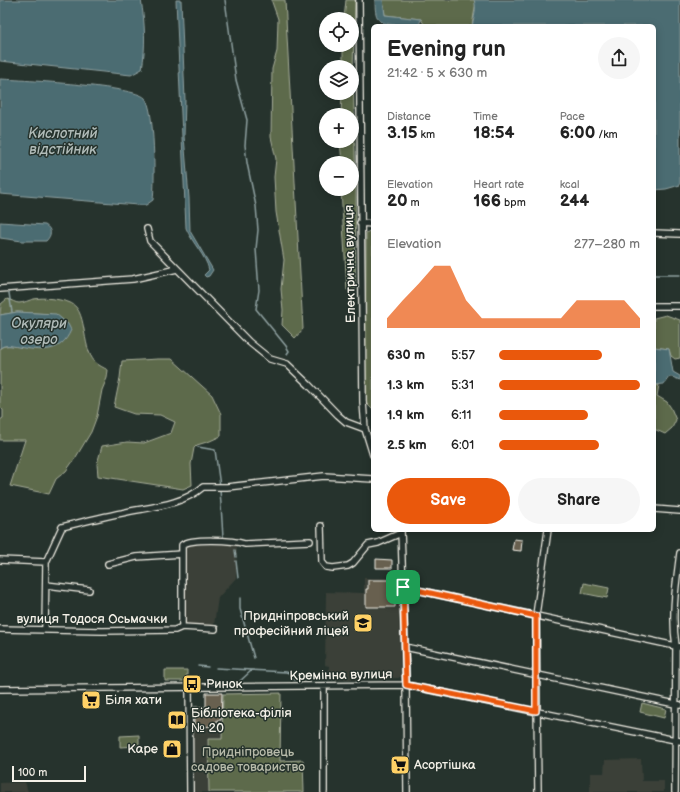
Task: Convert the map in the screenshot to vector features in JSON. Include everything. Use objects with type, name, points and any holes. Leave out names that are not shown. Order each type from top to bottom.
[{"type":"street","name":"Електрична вулиця","points":[[359,0],[360,223],[363,394],[365,430],[371,449]]},
{"type":"street","points":[[360,223],[371,224]]},
{"type":"street","points":[[147,229],[150,241],[249,342],[270,359],[286,364],[342,419],[365,430]]},
{"type":"street","points":[[656,233],[680,234]]},
{"type":"street","points":[[0,289],[133,279],[177,269]]},
{"type":"street","points":[[656,306],[680,306]]},
{"type":"street","points":[[45,630],[46,562],[51,554],[62,527],[123,512],[157,507],[196,493],[203,487],[222,487],[324,476],[371,479]]},
{"type":"street","points":[[656,509],[680,511]]},
{"type":"street","points":[[321,526],[322,562],[326,567],[333,568],[348,566],[368,545],[378,543],[399,532]]},
{"type":"street","points":[[401,532],[406,685],[407,792]]},
{"type":"street","points":[[538,792],[536,616],[548,532]]},
{"type":"street","points":[[108,564],[136,556],[182,554],[182,545],[191,542],[236,541],[244,544],[310,541]]},
{"type":"street","points":[[675,792],[678,646],[674,636],[674,596],[680,553]]},
{"type":"street","name":"вулиця Тодося Осьмачки","points":[[0,629],[175,630],[182,627],[182,554]]},
{"type":"street","points":[[0,560],[46,562]]},
{"type":"street","points":[[46,584],[89,590]]},
{"type":"street","points":[[403,587],[678,646]]},
{"type":"street","points":[[182,627],[215,629]]},
{"type":"street","points":[[405,647],[677,705]]},
{"type":"street","name":"Кремінна вулиця","points":[[0,689],[406,685],[677,741]]},
{"type":"street","points":[[324,686],[324,792]]},
{"type":"street","points":[[189,687],[190,792]]},
{"type":"shaded area","points":[[237,544],[236,578],[218,598],[214,625],[184,625],[185,545]]},
{"type":"shaded area","name":"Придніпровський професійний ліцей","points":[[364,578],[399,578],[402,676],[398,678],[328,680],[329,666],[325,665],[326,592],[364,593]]},
{"type":"shaded area","points":[[217,720],[222,720],[222,739],[208,739],[209,792],[192,792],[192,727],[217,726]]},
{"type":"shaded area","points":[[641,759],[642,781],[664,781],[664,792],[590,792],[590,773],[604,773],[605,760]]},
{"type":"shaded area","points":[[25,782],[28,792],[0,792],[0,783]]},
{"type":"green space","points":[[272,0],[285,0],[303,329],[295,338],[282,325],[283,310],[281,289],[284,260],[276,212],[274,177],[276,159],[271,137],[272,69],[277,51],[278,19]]},
{"type":"green space","points":[[346,0],[355,0],[355,12],[345,12]]},
{"type":"green space","points":[[383,0],[474,0],[476,2],[472,24],[424,24],[421,19],[385,15]]},
{"type":"green space","points":[[343,52],[353,52],[353,60],[343,60]]},
{"type":"green space","points":[[342,100],[354,100],[354,108],[341,108]]},
{"type":"green space","points":[[341,148],[355,148],[355,156],[341,156]]},
{"type":"green space","points":[[341,196],[356,196],[355,291],[347,290]]},
{"type":"green space","points":[[371,230],[371,408],[365,402],[366,233]]},
{"type":"green space","points":[[38,298],[51,299],[68,302],[75,306],[82,319],[90,355],[96,363],[108,370],[97,416],[91,432],[66,471],[56,479],[49,494],[10,486],[25,440],[0,440],[0,420],[3,418],[3,410],[0,407],[0,348],[10,346],[28,348],[51,314],[17,312],[0,315],[1,304],[7,299],[16,303],[23,303]]},
{"type":"green space","points":[[666,315],[680,320],[680,358],[675,359],[671,356],[669,349],[656,347],[656,318]]},
{"type":"green space","points":[[172,359],[212,395],[221,414],[221,436],[197,445],[194,448],[191,464],[192,485],[183,489],[98,476],[97,464],[102,446],[127,442],[144,443],[171,433],[175,422],[160,415],[134,414],[114,407],[122,361]]},
{"type":"green space","points":[[656,385],[659,385],[657,396],[667,402],[676,420],[672,428],[665,434],[656,430]]},
{"type":"green space","points":[[584,583],[609,588],[607,598],[582,593]]},
{"type":"green space","points":[[165,670],[187,670],[187,681],[165,681]]},
{"type":"green space","name":"Придніпровець садове товариство","points":[[281,693],[280,761],[303,760],[304,792],[209,792],[208,739],[222,739],[223,694]]},
{"type":"green space","points":[[642,703],[666,709],[664,718],[640,712]]},
{"type":"green space","points":[[139,735],[139,746],[120,747],[120,736]]},
{"type":"water","points":[[0,0],[141,0],[144,34],[142,69],[131,75],[0,61]]},
{"type":"water","points":[[176,0],[181,0],[185,100],[184,136],[190,231],[213,270],[209,276],[206,277],[204,275],[209,270],[207,265],[186,228]]},
{"type":"water","points":[[375,0],[383,0],[385,15],[421,19],[420,24],[390,24],[378,19]]},
{"type":"water","points":[[474,0],[680,0],[680,185],[656,190],[656,24],[472,24]]},
{"type":"water","name":"Кислотний відстійник","points":[[0,79],[53,82],[100,87],[121,90],[137,94],[145,98],[151,116],[154,163],[153,200],[146,205],[138,205],[0,194]]},
{"type":"water","points":[[0,222],[45,225],[49,228],[50,234],[46,241],[22,241],[0,238]]},
{"type":"water","name":"Окуляри озеро","points":[[17,312],[56,314],[68,324],[71,330],[67,338],[62,343],[49,349],[42,350],[9,346],[0,348],[0,315]]},
{"type":"water","points":[[656,347],[669,349],[673,372],[680,376],[680,380],[669,377],[664,384],[656,385]]},
{"type":"building","points":[[514,539],[522,540],[521,551],[512,550]]},
{"type":"building","points":[[376,559],[392,560],[392,568],[376,568]]},
{"type":"building","points":[[368,580],[396,580],[395,607],[366,607],[366,589],[368,589]]},
{"type":"building","points":[[206,693],[222,693],[221,720],[217,720],[217,726],[194,727],[194,707],[206,707]]},
{"type":"waterway","points":[[225,0],[236,80],[247,120],[245,145],[247,163],[256,206],[258,230],[256,249],[259,290],[256,309],[286,346],[289,351],[287,354]]},
{"type":"waterway","points":[[656,275],[680,275]]},
{"type":"waterway","points":[[9,293],[12,312]]},
{"type":"waterway","points":[[198,447],[215,450],[220,486]]},
{"type":"waterway","points":[[220,489],[223,537]]},
{"type":"waterway","points":[[235,550],[236,557]]},
{"type":"waterway","points":[[236,561],[238,578]]},
{"type":"waterway","points":[[240,598],[240,609],[254,658]]},
{"type":"waterway","points":[[198,666],[208,667]]},
{"type":"waterway","points":[[216,668],[286,672],[289,673],[295,680]]},
{"type":"waterway","points":[[239,682],[252,670]]},
{"type":"place","name":"Придніпровський професійний ліцей","points":[[363,623]]},
{"type":"place","name":"Ринок","points":[[192,684]]},
{"type":"place","name":"Біля хати","points":[[91,700]]},
{"type":"place","name":"Бібліотека-філія № 20","points":[[177,720]]},
{"type":"place","name":"Каре","points":[[172,749]]},
{"type":"place","name":"Асортішка","points":[[400,765]]},
{"type":"route","points":[[403,587],[536,616],[536,711],[406,685],[403,587]]}]
